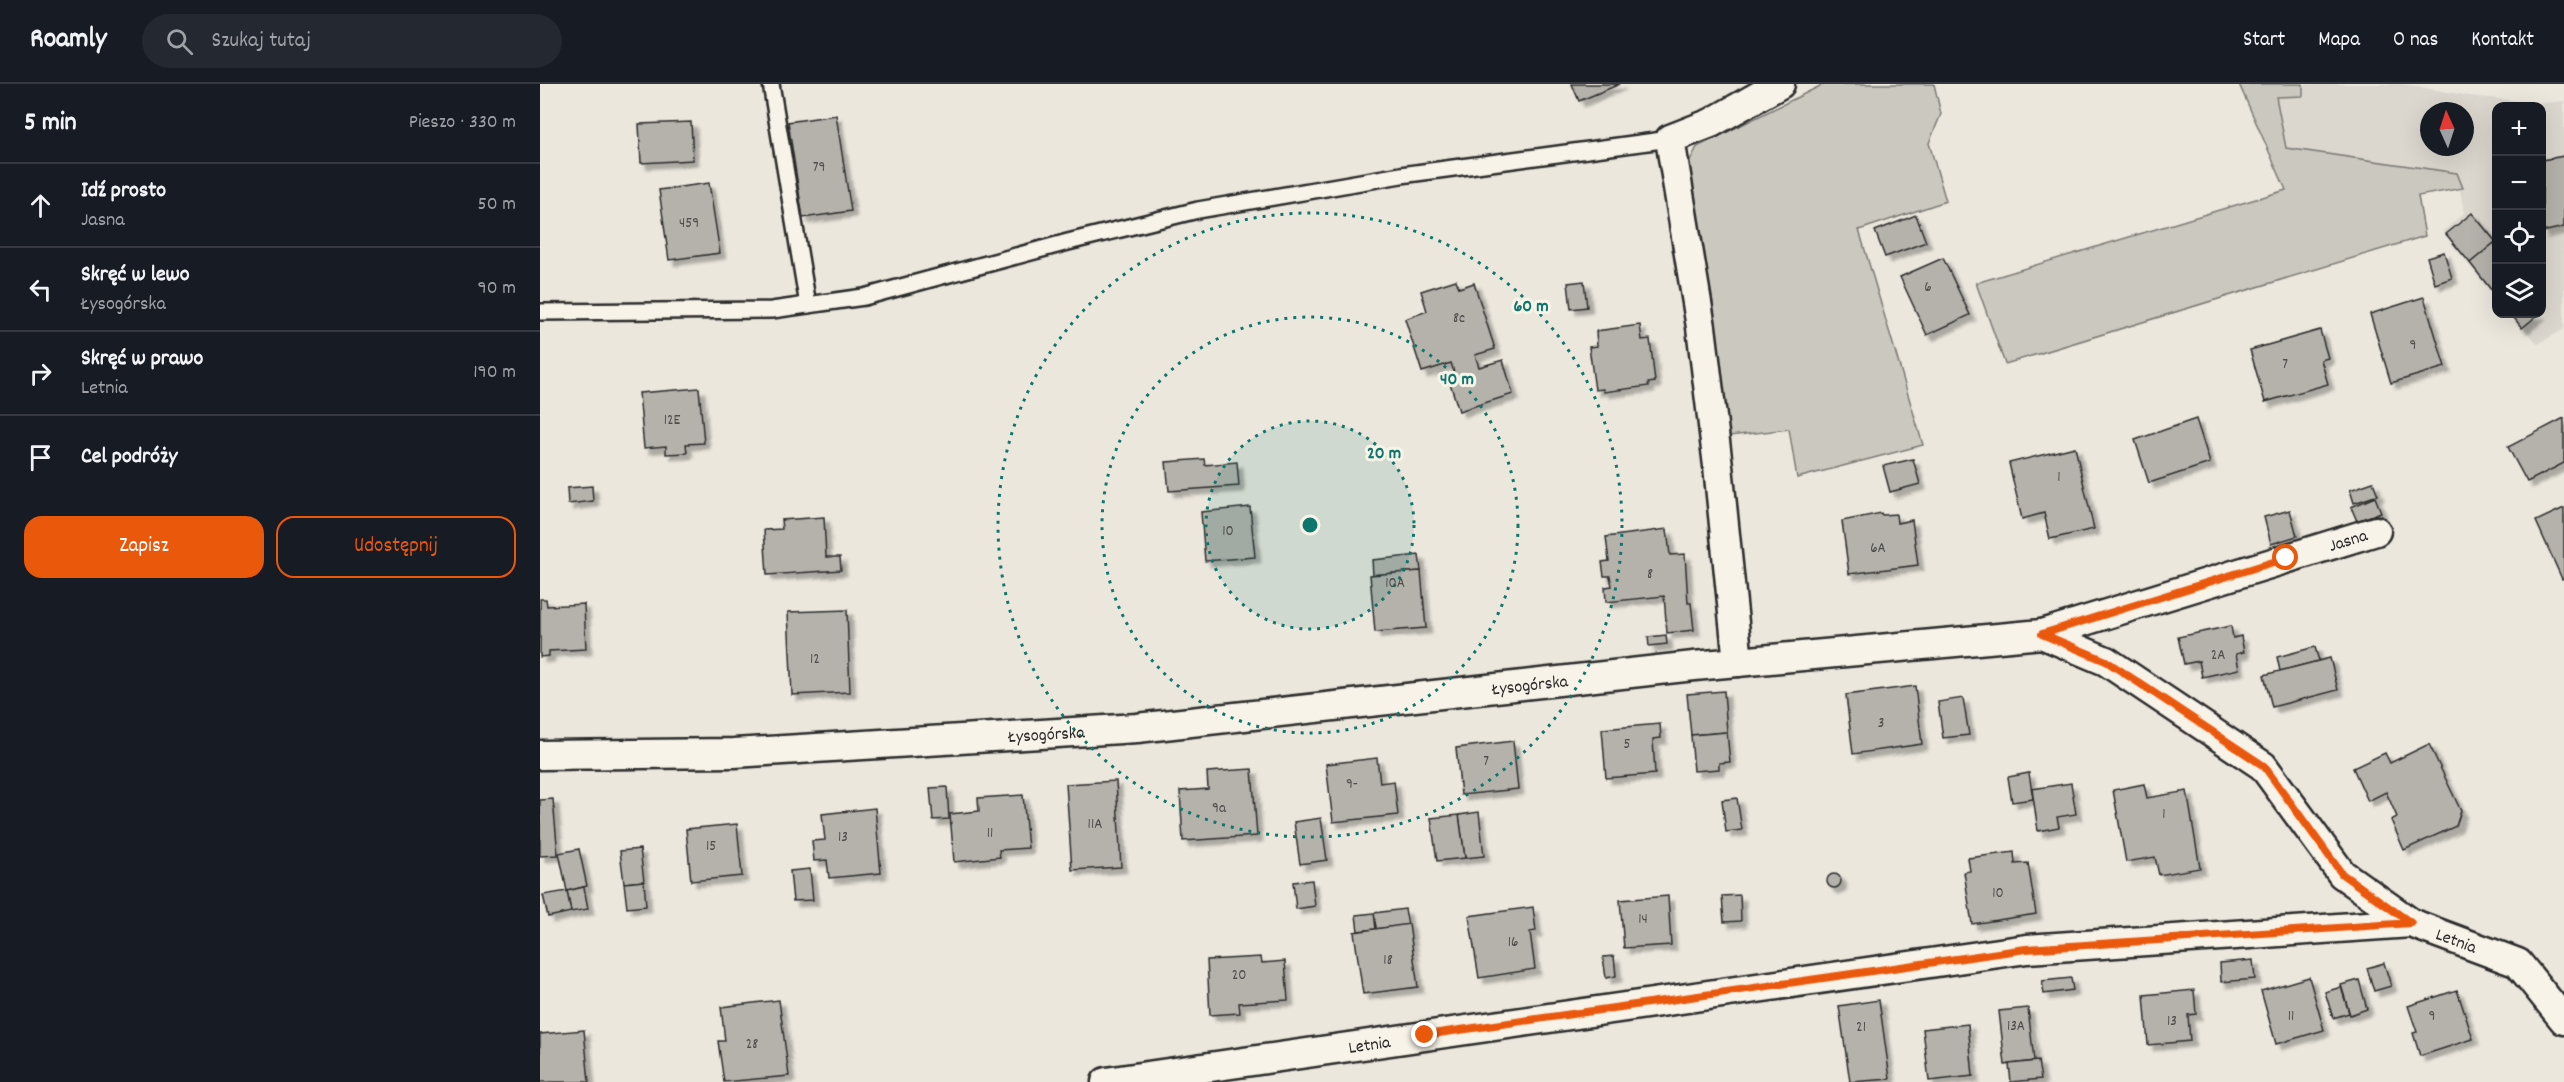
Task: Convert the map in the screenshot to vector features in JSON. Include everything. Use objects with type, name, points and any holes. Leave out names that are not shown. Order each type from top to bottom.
[{"type":"street","points":[[1737,662],[1718,466],[1702,338],[1670,139],[1711,123],[1780,84]]},
{"type":"street","name":"Jasna","points":[[2042,634],[2376,531]]},
{"type":"street","name":"Łysogórska","points":[[540,755],[734,753],[1137,728],[1737,662],[2042,634],[2106,661],[2264,766],[2342,874],[2411,923]]},
{"type":"street","name":"Letnia","points":[[1106,1082],[2026,949],[2411,923],[2518,963],[2564,1020]]},
{"type":"lane","points":[[771,84],[808,305]]},
{"type":"lane","points":[[540,312],[772,310],[864,297],[1068,242],[1198,210],[1401,175],[1670,139]]},
{"type":"shaded area","points":[[1824,84],[1934,84],[1941,114],[1929,143],[1946,201],[1859,230],[1923,445],[1797,478],[1789,429],[1730,436],[1685,170],[1697,147]]},
{"type":"shaded area","points":[[2239,84],[2303,84],[2303,96],[2276,97],[2286,148],[2457,173],[2463,188],[2418,196],[2425,236],[2005,364],[1976,283],[2286,190]]},
{"type":"shaded area","points":[[2274,84],[2404,84],[2469,96],[2532,102],[2492,102],[2492,291],[2443,231],[2464,213],[2457,172],[2286,150]]},
{"type":"shaded area","points":[[2564,101],[2564,329],[2538,344],[2515,318],[2546,318],[2546,103]]},
{"type":"building","points":[[1572,84],[1620,84],[1579,101]]},
{"type":"building","points":[[836,115],[851,211],[803,218],[788,122]]},
{"type":"building","points":[[691,122],[693,160],[641,163],[639,124]]},
{"type":"building","points":[[2564,156],[2564,227],[2546,231],[2546,210],[2546,159]]},
{"type":"building","points":[[709,183],[720,253],[669,260],[659,190]]},
{"type":"building","points":[[2472,213],[2492,237],[2492,245],[2470,263],[2446,234]]},
{"type":"building","points":[[1916,215],[1926,242],[1885,257],[1875,231]]},
{"type":"building","points":[[2492,245],[2492,291],[2470,263]]},
{"type":"building","points":[[2444,252],[2452,278],[2435,284],[2427,257]]},
{"type":"building","points":[[1943,258],[1970,315],[1927,335],[1900,277]]},
{"type":"building","points":[[1456,280],[1459,288],[1474,283],[1495,349],[1475,355],[1479,367],[1503,360],[1513,394],[1459,411],[1448,377],[1455,375],[1451,363],[1422,372],[1405,319],[1427,311],[1421,291]]},
{"type":"building","points":[[1584,281],[1587,307],[1571,309],[1568,283]]},
{"type":"building","points":[[2424,297],[2445,367],[2391,383],[2370,314]]},
{"type":"building","points":[[2514,318],[2534,318],[2522,328]]},
{"type":"building","points":[[1640,325],[1642,340],[1650,339],[1655,382],[1648,383],[1649,386],[1604,392],[1603,389],[1595,390],[1589,347],[1597,346],[1596,331]]},
{"type":"building","points":[[2320,330],[2328,358],[2321,360],[2328,384],[2265,402],[2250,350]]},
{"type":"building","points":[[699,388],[704,443],[686,444],[687,453],[666,454],[666,446],[644,448],[639,393]]},
{"type":"building","points":[[2564,418],[2564,463],[2527,482],[2508,447]]},
{"type":"building","points":[[2196,419],[2210,463],[2149,483],[2135,440]]},
{"type":"building","points":[[2075,447],[2094,529],[2050,539],[2044,513],[2022,519],[2009,463]]},
{"type":"building","points":[[1204,459],[1205,465],[1237,462],[1239,486],[1169,491],[1166,462]]},
{"type":"building","points":[[1913,459],[1920,484],[1890,492],[1883,466]]},
{"type":"building","points":[[2373,482],[2378,495],[2354,503],[2350,490]]},
{"type":"building","points":[[592,486],[593,501],[568,504],[567,488]]},
{"type":"building","points":[[2375,497],[2381,512],[2357,521],[2351,507]]},
{"type":"building","points":[[1250,507],[1255,557],[1205,561],[1201,512]]},
{"type":"building","points":[[2564,508],[2564,578],[2562,579],[2536,521]]},
{"type":"building","points":[[2290,510],[2297,536],[2271,544],[2264,517]]},
{"type":"building","points":[[1881,513],[1882,515],[1896,514],[1897,523],[1912,520],[1918,565],[1849,574],[1842,521]]},
{"type":"building","points":[[824,517],[826,557],[840,557],[841,570],[767,575],[764,530],[782,529],[781,520]]},
{"type":"building","points":[[1667,529],[1670,555],[1685,554],[1688,603],[1691,603],[1694,630],[1667,633],[1664,596],[1606,602],[1605,587],[1612,586],[1610,576],[1604,576],[1602,562],[1609,561],[1606,537]]},
{"type":"building","points":[[1419,555],[1421,571],[1373,575],[1372,560]]},
{"type":"building","points":[[1421,571],[1426,628],[1375,632],[1370,575]]},
{"type":"building","points":[[540,599],[546,599],[547,606],[584,604],[586,649],[549,651],[549,656],[540,657]]},
{"type":"building","points":[[847,610],[850,692],[792,695],[788,612]]},
{"type":"building","points":[[2231,626],[2233,638],[2241,636],[2244,652],[2236,654],[2239,669],[2202,677],[2199,661],[2184,664],[2178,637]]},
{"type":"building","points":[[1666,635],[1667,644],[1649,646],[1648,637]]},
{"type":"building","points":[[2315,647],[2319,661],[2280,671],[2277,657]]},
{"type":"building","points":[[2330,658],[2338,690],[2272,707],[2264,675]]},
{"type":"building","points":[[1915,686],[1922,744],[1853,754],[1846,695]]},
{"type":"building","points":[[1724,691],[1727,732],[1691,735],[1687,694]]},
{"type":"building","points":[[1963,698],[1969,735],[1943,738],[1938,702]]},
{"type":"building","points":[[1660,724],[1661,738],[1653,739],[1655,774],[1606,778],[1602,729]]},
{"type":"building","points":[[1727,732],[1730,762],[1719,763],[1719,769],[1694,771],[1691,735]]},
{"type":"building","points":[[1513,741],[1518,789],[1461,795],[1456,748]]},
{"type":"building","points":[[2429,744],[2461,811],[2456,826],[2404,850],[2391,820],[2397,817],[2386,792],[2368,801],[2353,768],[2385,753],[2390,763]]},
{"type":"building","points":[[1377,758],[1380,783],[1394,781],[1398,815],[1333,822],[1326,764]]},
{"type":"building","points":[[1252,769],[1257,836],[1183,841],[1180,791],[1208,789],[1207,772]]},
{"type":"building","points":[[2029,773],[2033,799],[2012,802],[2008,777]]},
{"type":"building","points":[[1116,781],[1121,867],[1072,870],[1066,784]]},
{"type":"building","points":[[2071,783],[2076,814],[2057,817],[2059,827],[2038,831],[2032,789]]},
{"type":"building","points":[[2144,784],[2147,798],[2187,791],[2200,868],[2159,875],[2155,857],[2126,862],[2113,790]]},
{"type":"building","points":[[947,787],[949,819],[933,820],[930,788]]},
{"type":"building","points":[[1023,795],[1028,848],[999,850],[1000,857],[954,862],[950,814],[979,811],[978,798]]},
{"type":"building","points":[[1737,798],[1742,830],[1726,832],[1722,800]]},
{"type":"building","points":[[553,799],[558,855],[540,856],[540,800]]},
{"type":"building","points":[[875,808],[881,873],[829,878],[827,860],[814,861],[812,841],[825,840],[822,814]]},
{"type":"building","points":[[1479,812],[1484,856],[1465,858],[1459,815]]},
{"type":"building","points":[[1459,815],[1465,858],[1437,861],[1431,818]]},
{"type":"building","points":[[1321,818],[1327,860],[1300,864],[1294,822]]},
{"type":"building","points":[[737,824],[742,876],[691,881],[686,829]]},
{"type":"building","points":[[579,849],[587,886],[567,891],[559,853]]},
{"type":"building","points":[[640,849],[644,881],[624,883],[620,851]]},
{"type":"building","points":[[2014,852],[2015,864],[2028,863],[2036,914],[1972,924],[1964,872],[1970,871],[1968,858]]},
{"type":"building","points":[[810,869],[813,900],[793,901],[790,871]]},
{"type":"building","points":[[1834,874],[1839,876],[1841,881],[1839,886],[1834,888],[1829,886],[1827,881],[1829,876]]},
{"type":"building","points":[[1312,880],[1315,906],[1296,909],[1293,882]]},
{"type":"building","points":[[644,881],[646,906],[627,908],[624,883]]},
{"type":"building","points":[[584,887],[588,909],[571,912],[567,891]]},
{"type":"building","points":[[567,891],[571,912],[548,917],[543,895]]},
{"type":"building","points":[[1740,895],[1741,921],[1724,922],[1722,896]]},
{"type":"building","points":[[1668,896],[1671,945],[1624,948],[1620,900]]},
{"type":"building","points":[[1533,907],[1536,931],[1530,932],[1535,969],[1479,978],[1469,916]]},
{"type":"building","points":[[1405,909],[1408,925],[1376,929],[1374,913]]},
{"type":"building","points":[[1374,913],[1376,929],[1358,931],[1356,915]]},
{"type":"building","points":[[1409,924],[1418,987],[1363,994],[1354,932]]},
{"type":"building","points":[[1614,956],[1616,976],[1606,978],[1603,957]]},
{"type":"building","points":[[1261,957],[1262,963],[1285,961],[1288,1000],[1239,1003],[1240,1013],[1210,1015],[1207,960]]},
{"type":"building","points":[[2253,960],[2255,979],[2221,982],[2220,963]]},
{"type":"building","points":[[2384,963],[2391,986],[2374,991],[2367,968]]},
{"type":"building","points":[[2309,977],[2324,1030],[2276,1044],[2261,991]]},
{"type":"building","points":[[2071,978],[2073,990],[2044,994],[2042,981]]},
{"type":"building","points":[[2359,980],[2367,1009],[2350,1015],[2341,985]]},
{"type":"building","points":[[2341,987],[2349,1013],[2333,1018],[2325,992]]},
{"type":"building","points":[[2194,990],[2196,1014],[2188,1015],[2190,1041],[2148,1045],[2144,995]]},
{"type":"building","points":[[2457,990],[2473,1039],[2420,1056],[2413,1033],[2417,1032],[2408,1006]]},
{"type":"building","points":[[779,1000],[789,1076],[724,1082],[718,1041],[725,1041],[721,1007]]},
{"type":"building","points":[[1879,1000],[1890,1079],[1850,1082],[1839,1006]]},
{"type":"building","points":[[2028,1008],[2034,1061],[2005,1065],[1999,1011]]},
{"type":"building","points":[[1968,1024],[1973,1076],[1929,1081],[1923,1029]]},
{"type":"building","points":[[584,1030],[589,1082],[540,1082],[540,1034]]},
{"type":"building","points":[[2038,1061],[2041,1079],[2011,1082],[2009,1064]]},
{"type":"route","points":[[1425,1035],[2026,949],[2411,923],[2342,874],[2264,766],[2106,661],[2042,634],[2286,558]]}]
